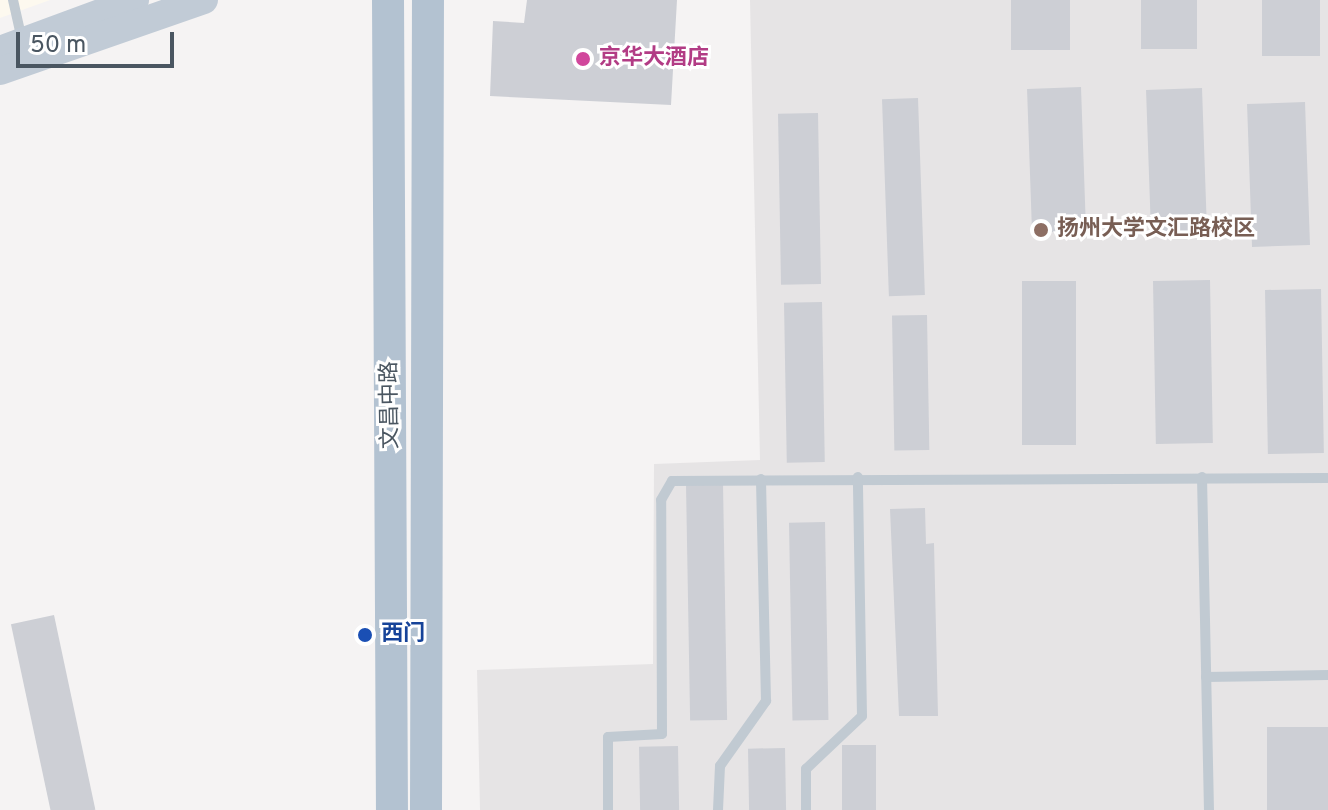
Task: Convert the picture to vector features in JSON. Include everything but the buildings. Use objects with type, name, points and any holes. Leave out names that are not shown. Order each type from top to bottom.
[{"type":"main road","name":"文昌中路","points":[[388,0],[392,810]]},
{"type":"main road","name":"文昌中路","points":[[426,810],[428,0]]},
{"type":"street","points":[[11,46],[135,0]]},
{"type":"street","points":[[0,71],[204,0]]},
{"type":"lane","points":[[11,46],[13,0]]},
{"type":"lane","points":[[806,810],[806,769],[862,716],[858,477]]},
{"type":"lane","points":[[608,810],[608,737],[662,734],[663,487],[761,479],[858,477],[1328,478]]},
{"type":"lane","points":[[1202,477],[1209,810]]},
{"type":"lane","points":[[718,810],[720,766],[766,701],[761,479]]},
{"type":"lane","points":[[1206,677],[1328,675]]},
{"type":"shaded area","points":[[0,0],[50,0],[0,18]]},
{"type":"shaded area","name":"扬州大学文汇路校区","points":[[750,0],[1328,0],[1328,810],[480,810],[477,670],[653,664],[654,464],[760,460]]},
{"type":"place","name":"京华大酒店","points":[[583,59]]},
{"type":"place","name":"扬州大学文汇路校区","points":[[1041,230]]},
{"type":"place","name":"西门","points":[[365,635]]}]
